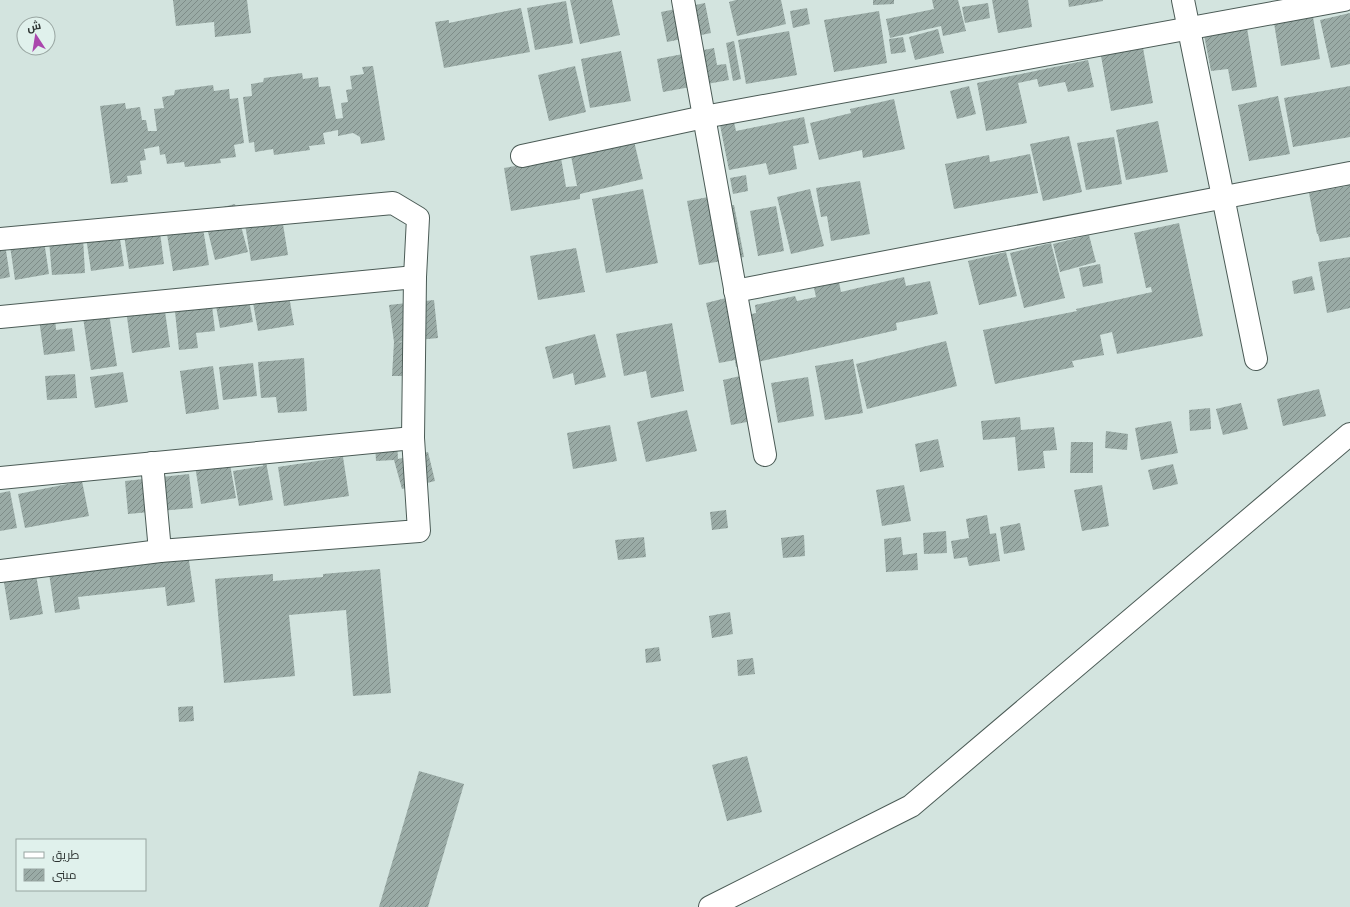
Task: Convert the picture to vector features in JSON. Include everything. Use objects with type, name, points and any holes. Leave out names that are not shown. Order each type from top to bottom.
[{"type":"street","points":[[683,0],[765,455]]},
{"type":"street","points":[[1183,0],[1256,359]]},
{"type":"street","points":[[522,156],[704,117],[1344,0]]},
{"type":"street","points":[[735,291],[1350,173]]},
{"type":"street","points":[[0,239],[393,203],[418,218],[415,277],[413,438],[419,531],[160,551],[0,571]]},
{"type":"street","points":[[0,317],[415,277]]},
{"type":"street","points":[[710,907],[911,806],[1350,434]]},
{"type":"street","points":[[0,478],[413,438]]},
{"type":"street","points":[[152,463],[160,551]]},
{"type":"building","points":[[173,0],[247,0],[251,33],[215,37],[214,22],[176,26]]},
{"type":"building","points":[[570,0],[612,0],[620,35],[580,44]]},
{"type":"building","points":[[736,0],[781,0],[786,24],[737,36],[729,2]]},
{"type":"building","points":[[873,0],[894,0],[894,4],[873,5]]},
{"type":"building","points":[[932,0],[958,0],[966,31],[943,36],[941,26],[890,38],[886,19],[934,9]]},
{"type":"building","points":[[992,0],[1028,0],[1032,27],[998,33]]},
{"type":"building","points":[[1068,0],[1103,0],[1103,1],[1069,7]]},
{"type":"building","points":[[566,1],[573,43],[535,50],[527,8]]},
{"type":"building","points":[[705,3],[711,33],[667,42],[661,12]]},
{"type":"building","points":[[988,3],[990,18],[965,23],[962,7]]},
{"type":"building","points":[[521,8],[530,52],[444,68],[435,22],[449,20],[449,23]]},
{"type":"building","points":[[807,8],[810,24],[793,28],[790,11]]},
{"type":"building","points":[[879,11],[887,63],[834,72],[824,20]]},
{"type":"building","points":[[1312,11],[1320,59],[1281,66],[1274,23]]},
{"type":"building","points":[[1350,13],[1350,64],[1331,68],[1320,20]]},
{"type":"building","points":[[1247,28],[1257,87],[1232,91],[1228,69],[1211,71],[1204,35]]},
{"type":"building","points":[[938,29],[944,53],[915,60],[909,37]]},
{"type":"building","points":[[789,31],[797,75],[746,84],[738,40]]},
{"type":"building","points":[[903,37],[906,52],[891,54],[889,39]]},
{"type":"building","points":[[734,41],[741,79],[733,81],[726,43]]},
{"type":"building","points":[[714,48],[717,65],[726,64],[729,80],[663,92],[657,59]]},
{"type":"building","points":[[1143,48],[1153,103],[1111,111],[1101,56]]},
{"type":"building","points":[[621,51],[631,101],[590,108],[581,59]]},
{"type":"building","points":[[1088,60],[1094,87],[1068,92],[1065,82],[1039,87],[1037,79],[1018,83],[1027,123],[986,131],[977,83]]},
{"type":"building","points":[[373,66],[385,140],[361,144],[360,137],[353,133],[338,136],[338,130],[323,133],[325,144],[309,146],[310,150],[274,155],[273,149],[255,152],[254,142],[249,143],[243,97],[252,96],[251,84],[263,82],[264,78],[302,73],[303,79],[318,77],[319,87],[330,86],[336,119],[343,118],[341,103],[348,102],[346,90],[352,89],[350,76],[364,74],[362,67]]},
{"type":"building","points":[[575,66],[586,112],[549,121],[538,75]]},
{"type":"building","points":[[213,85],[214,91],[229,89],[230,99],[238,98],[244,143],[234,145],[236,157],[220,159],[221,163],[185,167],[184,162],[167,164],[165,154],[160,155],[159,146],[144,149],[146,160],[140,161],[142,174],[127,176],[128,182],[111,184],[100,106],[125,103],[126,109],[140,107],[142,120],[146,120],[148,131],[157,131],[154,109],[164,108],[162,97],[174,95],[175,90]]},
{"type":"building","points":[[969,86],[976,114],[957,119],[950,91]]},
{"type":"building","points":[[1350,86],[1350,137],[1293,147],[1284,98]]},
{"type":"building","points":[[1278,96],[1290,154],[1249,161],[1238,105]]},
{"type":"building","points":[[894,99],[905,149],[863,158],[862,150],[819,160],[810,123],[851,113],[850,109]]},
{"type":"building","points":[[804,117],[809,143],[793,146],[797,169],[769,175],[766,163],[729,170],[720,125],[734,122],[736,131]]},
{"type":"building","points":[[1158,121],[1168,172],[1126,180],[1116,130]]},
{"type":"building","points":[[1069,136],[1082,192],[1043,201],[1030,144]]},
{"type":"building","points":[[1114,137],[1122,184],[1086,190],[1077,143]]},
{"type":"building","points":[[634,141],[643,179],[580,194],[580,199],[511,211],[504,168],[561,158],[566,187],[577,186],[571,156]]},
{"type":"building","points":[[1030,154],[1038,193],[954,209],[945,164],[989,155],[990,162]]},
{"type":"building","points":[[746,175],[748,191],[733,194],[730,178]]},
{"type":"building","points":[[1350,180],[1350,237],[1320,242],[1309,193],[1347,186],[1346,181]]},
{"type":"building","points":[[860,181],[870,234],[831,241],[827,216],[821,217],[816,188]]},
{"type":"building","points":[[643,189],[658,263],[606,273],[592,199]]},
{"type":"building","points":[[810,189],[824,246],[791,254],[777,197]]},
{"type":"building","points":[[730,193],[732,205],[734,205],[744,257],[699,265],[687,201]]},
{"type":"building","points":[[235,204],[248,252],[215,260],[203,212]]},
{"type":"building","points":[[280,206],[288,255],[251,261],[243,212]]},
{"type":"building","points":[[776,206],[784,251],[758,256],[750,211]]},
{"type":"building","points":[[158,216],[164,264],[129,269],[122,221]]},
{"type":"building","points":[[201,216],[209,265],[173,271],[165,222]]},
{"type":"building","points":[[1179,223],[1203,336],[1117,354],[1112,332],[1100,335],[1104,355],[1072,361],[1074,367],[995,384],[983,330],[1077,311],[1076,309],[1152,292],[1151,287],[1146,288],[1134,233]]},
{"type":"building","points":[[119,232],[124,266],[91,271],[86,237]]},
{"type":"building","points":[[1089,235],[1096,262],[1060,272],[1053,244]]},
{"type":"building","points":[[83,238],[85,273],[52,275],[49,241]]},
{"type":"building","points":[[44,241],[49,274],[15,280],[10,246]]},
{"type":"building","points":[[1051,243],[1065,298],[1024,308],[1010,253]]},
{"type":"building","points":[[5,244],[10,277],[0,279],[0,245]]},
{"type":"building","points":[[576,248],[585,292],[538,300],[530,256]]},
{"type":"building","points":[[1006,252],[1017,296],[979,305],[968,261]]},
{"type":"building","points":[[1350,257],[1350,308],[1327,313],[1318,262]]},
{"type":"building","points":[[1100,264],[1103,283],[1083,287],[1079,268]]},
{"type":"building","points":[[1312,276],[1315,290],[1294,294],[1292,281]]},
{"type":"building","points":[[904,277],[906,286],[930,281],[938,314],[896,323],[897,330],[736,367],[735,360],[719,363],[706,303],[726,298],[730,319],[756,313],[755,305],[795,296],[797,301],[816,297],[814,288],[839,282],[841,292]]},
{"type":"building","points":[[287,284],[294,325],[258,331],[251,291]]},
{"type":"building","points":[[247,289],[253,322],[220,328],[214,295]]},
{"type":"building","points":[[163,297],[170,347],[132,353],[125,303]]},
{"type":"building","points":[[211,297],[215,331],[196,333],[198,348],[179,350],[174,302]]},
{"type":"building","points":[[434,300],[438,338],[397,342],[412,343],[410,376],[392,376],[394,342],[389,305]]},
{"type":"building","points":[[108,307],[117,366],[91,370],[82,311]]},
{"type":"building","points":[[55,317],[56,330],[72,328],[75,351],[44,355],[39,319]]},
{"type":"building","points":[[672,323],[684,391],[651,398],[646,371],[624,376],[616,334]]},
{"type":"building","points":[[595,334],[606,377],[575,385],[573,373],[553,379],[545,347]]},
{"type":"building","points":[[946,341],[957,386],[867,409],[856,364]]},
{"type":"building","points":[[304,358],[307,411],[278,413],[276,397],[261,398],[258,362]]},
{"type":"building","points":[[853,359],[863,413],[825,420],[815,366]]},
{"type":"building","points":[[253,363],[257,396],[223,400],[219,367]]},
{"type":"building","points":[[213,366],[219,409],[186,414],[180,371]]},
{"type":"building","points":[[123,372],[128,402],[95,408],[90,377]]},
{"type":"building","points":[[75,374],[77,398],[47,400],[45,376]]},
{"type":"building","points":[[740,376],[768,418],[731,425],[723,380]]},
{"type":"building","points":[[808,377],[814,416],[778,423],[771,383]]},
{"type":"building","points":[[1319,389],[1326,416],[1283,426],[1277,399]]},
{"type":"building","points":[[1241,403],[1248,429],[1223,435],[1216,409]]},
{"type":"building","points":[[1210,408],[1211,429],[1190,431],[1189,410]]},
{"type":"building","points":[[687,410],[697,451],[646,462],[637,422]]},
{"type":"building","points":[[1020,417],[1021,430],[1054,427],[1057,450],[1043,451],[1045,468],[1018,471],[1015,437],[983,440],[981,421]]},
{"type":"building","points":[[1171,421],[1178,453],[1141,460],[1135,428]]},
{"type":"building","points":[[610,425],[617,461],[573,469],[567,433]]},
{"type":"building","points":[[1106,431],[1128,434],[1127,450],[1105,448]]},
{"type":"building","points":[[938,439],[944,467],[920,472],[915,444]]},
{"type":"building","points":[[1071,442],[1093,442],[1093,473],[1070,473]]},
{"type":"building","points":[[397,443],[398,459],[428,452],[435,481],[402,489],[394,460],[376,461],[375,444]]},
{"type":"building","points":[[228,453],[236,498],[201,504],[194,459]]},
{"type":"building","points":[[265,456],[273,500],[239,506],[233,471],[263,466],[261,457]]},
{"type":"building","points":[[343,457],[349,496],[284,506],[278,467]]},
{"type":"building","points":[[1173,464],[1178,484],[1153,490],[1148,470]]},
{"type":"building","points":[[189,474],[193,508],[128,514],[125,481]]},
{"type":"building","points":[[82,481],[89,516],[25,528],[18,494]]},
{"type":"building","points":[[904,485],[911,521],[882,526],[876,490]]},
{"type":"building","points":[[1102,485],[1109,526],[1082,531],[1074,490]]},
{"type":"building","points":[[10,491],[17,528],[0,531],[0,493]]},
{"type":"building","points":[[726,510],[728,528],[712,530],[710,512]]},
{"type":"building","points":[[987,515],[990,534],[996,533],[1000,561],[969,566],[967,557],[954,559],[951,541],[969,538],[966,519]]},
{"type":"building","points":[[1020,523],[1025,550],[1004,554],[1000,527]]},
{"type":"building","points":[[946,531],[947,553],[924,554],[923,533]]},
{"type":"building","points":[[804,535],[805,556],[783,558],[781,538]]},
{"type":"building","points":[[644,537],[646,557],[618,560],[615,540]]},
{"type":"building","points":[[901,537],[903,555],[917,553],[918,570],[886,572],[884,539]]},
{"type":"building","points":[[187,547],[195,602],[167,606],[165,587],[78,597],[80,609],[55,613],[48,567]]},
{"type":"building","points":[[34,564],[43,614],[10,620],[2,570]]},
{"type":"building","points":[[380,569],[391,693],[353,696],[346,610],[289,615],[295,676],[224,683],[215,579],[273,574],[273,581],[323,577],[323,574]]},
{"type":"building","points":[[730,612],[733,634],[712,638],[709,616]]},
{"type":"building","points":[[659,647],[661,661],[646,663],[645,649]]},
{"type":"building","points":[[753,658],[755,674],[738,676],[737,660]]},
{"type":"building","points":[[193,706],[194,721],[179,722],[178,707]]},
{"type":"building","points":[[747,756],[762,812],[727,821],[712,765]]},
{"type":"building","points":[[419,771],[464,784],[428,907],[379,907]]}]
